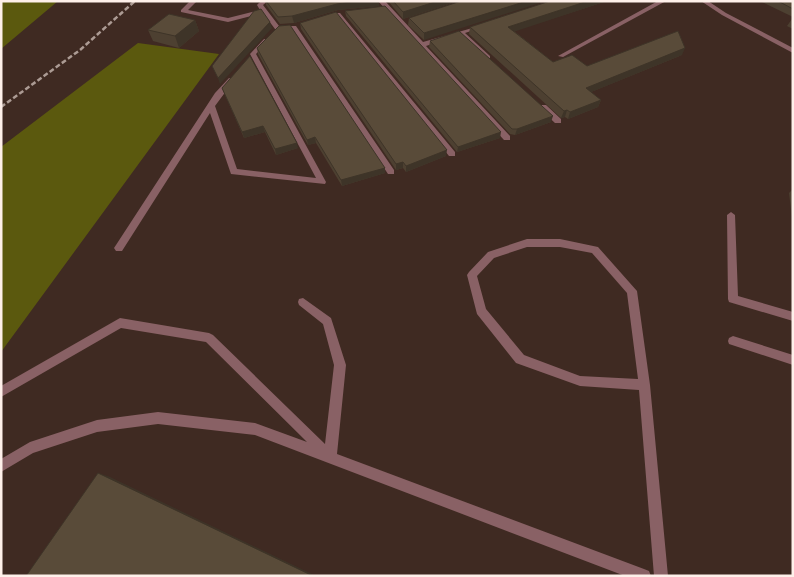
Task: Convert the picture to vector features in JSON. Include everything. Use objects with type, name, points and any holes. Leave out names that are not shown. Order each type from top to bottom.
[{"type":"lane","points":[[194,1],[183,11],[228,20],[264,11]]},
{"type":"lane","points":[[265,1],[260,5],[277,28]]},
{"type":"lane","points":[[381,1],[507,138]]},
{"type":"lane","points":[[561,56],[663,1]]},
{"type":"lane","points":[[704,1],[724,14],[793,51]]},
{"type":"lane","points":[[378,10],[388,8]]},
{"type":"lane","points":[[329,17],[348,13]]},
{"type":"lane","points":[[338,14],[452,154]]},
{"type":"lane","points":[[401,23],[410,20]]},
{"type":"lane","points":[[421,45],[488,24]]},
{"type":"lane","points":[[211,106],[234,172],[322,182],[250,57],[277,28],[303,25]]},
{"type":"lane","points":[[294,27],[391,172]]},
{"type":"lane","points":[[461,33],[496,64]]},
{"type":"lane","points":[[118,248],[211,106],[236,74]]},
{"type":"lane","points":[[537,102],[558,121]]},
{"type":"lane","points":[[731,215],[733,299],[793,317]]},
{"type":"lane","points":[[644,385],[580,381],[520,359],[481,311],[472,275],[491,255],[527,243],[560,243],[595,250],[632,291],[644,385],[661,576]]},
{"type":"lane","points":[[303,302],[327,321],[340,365],[330,457]]},
{"type":"lane","points":[[1,392],[120,323],[209,338],[330,457]]},
{"type":"lane","points":[[734,340],[793,360]]},
{"type":"lane","points":[[1,466],[30,448],[97,426],[158,418],[255,429],[644,576]]},
{"type":"shaded area","points":[[1,1],[58,1],[1,49]]},
{"type":"shaded area","points":[[138,43],[219,54],[1,352],[1,147]]},
{"type":"building","points":[[266,1],[358,1],[337,4],[292,16],[278,17]]},
{"type":"building","points":[[393,1],[438,1],[403,12]]},
{"type":"building","points":[[461,1],[527,1],[424,33],[409,18]]},
{"type":"building","points":[[550,1],[588,1],[508,27],[553,62],[572,55],[587,66],[678,31],[685,48],[586,88],[601,100],[570,112],[564,111],[470,27]]},
{"type":"building","points":[[778,1],[793,1],[793,9]]},
{"type":"building","points":[[385,6],[501,132],[458,147],[345,11]]},
{"type":"building","points":[[261,9],[270,22],[218,78],[212,66],[254,11]]},
{"type":"building","points":[[336,12],[447,150],[406,166],[403,162],[396,164],[300,23]]},
{"type":"building","points":[[169,14],[195,20],[175,36],[148,30]]},
{"type":"building","points":[[290,25],[385,168],[341,180],[315,137],[307,140],[257,48],[279,26]]},
{"type":"building","points":[[459,31],[553,116],[517,129],[512,129],[430,41]]},
{"type":"building","points":[[250,56],[297,143],[275,149],[263,126],[242,132],[222,88]]},
{"type":"building","points":[[98,473],[313,576],[26,576]]},
{"type":"railway","points":[[1,107],[80,50],[135,1]]}]
